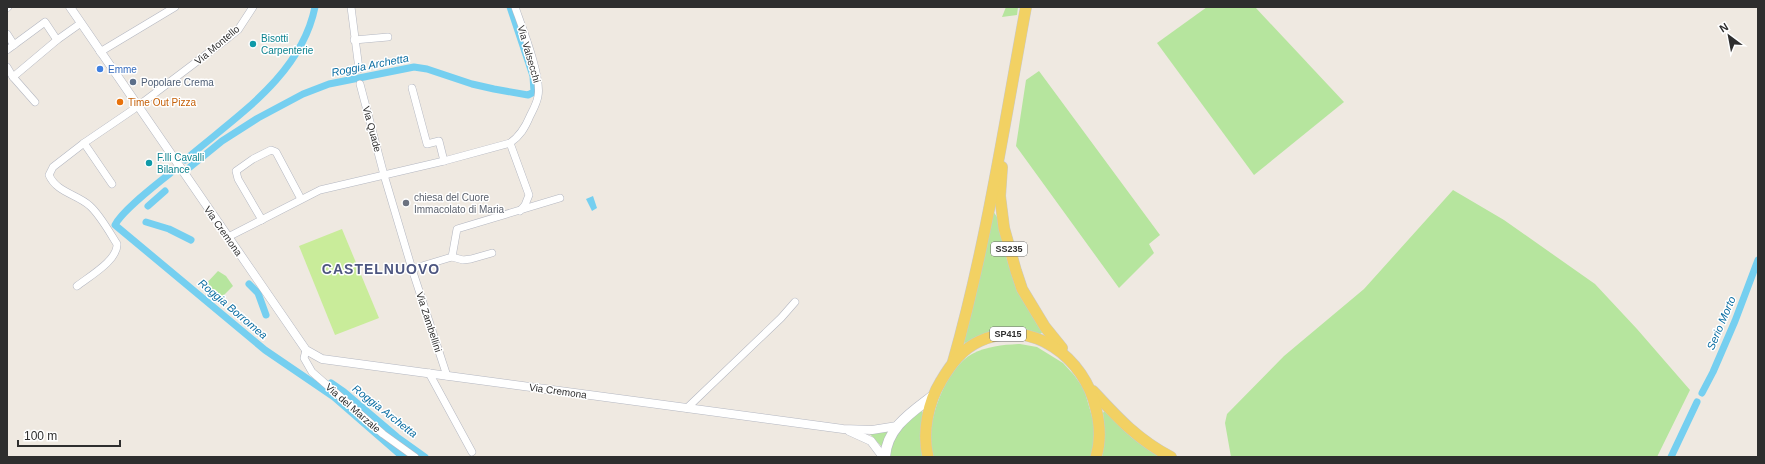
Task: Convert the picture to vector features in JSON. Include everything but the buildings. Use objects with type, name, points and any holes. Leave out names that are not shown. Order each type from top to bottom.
[{"type":"main road","points":[[1003,128],[1026,7]]},
{"type":"main road","name":"SS235","points":[[1003,128],[1000,196],[1004,228],[1009,248],[1022,289],[1045,327],[1059,342],[1066,356]]},
{"type":"main road","name":"SS235","points":[[953,362],[962,330],[984,232],[1003,128]]},
{"type":"main road","name":"SP415","points":[[928,457],[926,428],[934,395],[953,362],[961,354],[980,341],[1002,334],[1020,334],[1037,338],[1052,344],[1079,370],[1089,387],[1135,435],[1171,457]]},
{"type":"main road","name":"SP415","points":[[1089,387],[1098,418],[1100,436],[1096,457]]},
{"type":"main road","points":[[884,457],[888,441],[897,426],[934,395]]},
{"type":"street","name":"Via Cremona","points":[[70,7],[306,350],[322,359],[843,428],[872,430],[897,426]]},
{"type":"street","name":"Via Montello","points":[[77,286],[110,260],[116,253],[117,244],[91,207],[52,183],[49,175],[53,168],[84,143],[138,107],[238,30],[253,7]]},
{"type":"street","points":[[350,7],[359,69]]},
{"type":"street","name":"Via Valsecchi","points":[[228,237],[320,190],[444,161],[510,143],[518,137],[524,130],[538,96],[538,82],[515,7]]},
{"type":"street","points":[[100,52],[171,8]]},
{"type":"street","points":[[7,50],[45,22],[57,40]]},
{"type":"street","points":[[13,77],[80,23]]},
{"type":"street","points":[[7,34],[14,45]]},
{"type":"street","points":[[354,40],[388,37]]},
{"type":"street","points":[[7,66],[13,77],[36,102]]},
{"type":"street","name":"Via Quade","points":[[360,84],[384,175]]},
{"type":"street","points":[[412,88],[427,144],[439,141],[444,161]]},
{"type":"street","points":[[84,143],[112,184]]},
{"type":"street","points":[[510,143],[529,195],[525,205],[520,211]]},
{"type":"street","points":[[262,220],[238,179],[236,171],[253,159],[271,150],[276,152],[302,199]]},
{"type":"street","name":"Via Zambellini","points":[[384,175],[412,269],[447,376]]},
{"type":"street","points":[[452,257],[457,229],[560,198]]},
{"type":"street","points":[[412,269],[452,257],[463,260],[492,253]]},
{"type":"street","points":[[687,408],[781,318],[795,302]]},
{"type":"street","name":"Via del Marzale","points":[[306,350],[304,358],[312,372],[383,434],[415,457]]},
{"type":"street","points":[[429,374],[472,452]]},
{"type":"street","name":"Via Cremona","points":[[843,428],[870,441],[884,457]]},
{"type":"green space","points":[[1006,7],[1018,7],[1017,15],[1002,17]]},
{"type":"green space","points":[[1207,7],[1255,7],[1344,102],[1254,175],[1157,43]]},
{"type":"green space","points":[[1039,71],[1160,235],[1149,244],[1154,253],[1119,288],[1016,146],[1026,80]]},
{"type":"green space","points":[[1453,190],[1504,220],[1595,284],[1637,329],[1690,390],[1657,457],[1231,457],[1225,423],[1227,414],[1284,356],[1364,289]]},
{"type":"green space","points":[[993,211],[997,217],[1005,254],[1014,280],[1043,332],[1040,334],[1028,330],[1008,328],[988,332],[965,343],[963,342]]},
{"type":"green space","points":[[342,229],[379,318],[335,335],[299,246]]},
{"type":"green space","points":[[218,271],[226,276],[233,286],[218,301],[202,288]]},
{"type":"green space","points":[[1020,344],[1037,347],[1063,363],[1084,389],[1093,420],[1096,437],[1091,457],[932,457],[930,445],[934,415],[938,400],[953,372],[962,362],[978,351],[996,346]]},
{"type":"green space","points":[[922,411],[924,416],[921,431],[923,457],[890,457],[890,450],[895,436],[910,419]]},
{"type":"green space","points":[[1104,411],[1131,437],[1150,451],[1162,457],[1102,457],[1105,436]]},
{"type":"green space","points":[[890,431],[882,447],[870,434],[871,433]]},
{"type":"water","points":[[593,196],[597,208],[592,211],[586,199]]},
{"type":"waterway","name":"Roggia Borromea","points":[[185,160],[244,111],[264,93],[281,74],[296,54],[307,32],[315,7]]},
{"type":"waterway","name":"Roggia Archetta","points":[[190,167],[222,141],[258,118],[303,94],[329,84],[414,67],[427,69],[472,84],[528,95],[534,92],[533,76],[510,7]]},
{"type":"waterway","name":"Roggia Borromea","points":[[174,170],[133,204],[115,225],[265,350],[334,397],[403,457]]},
{"type":"waterway","name":"Roggia Archetta","points":[[148,206],[165,191]]},
{"type":"waterway","name":"Roggia Archetta","points":[[146,222],[169,229],[191,240]]},
{"type":"waterway","name":"Serio Morto","points":[[1702,393],[1713,372],[1735,321],[1758,260]]},
{"type":"waterway","name":"Roggia Archetta","points":[[249,284],[258,293],[266,315]]},
{"type":"waterway","name":"Roggia Archetta","points":[[331,383],[344,392],[397,437],[425,457]]},
{"type":"waterway","name":"Serio Morto","points":[[1671,457],[1697,402]]},
{"type":"place","name":"Bisotti Carpenterie","points":[[253,44]]},
{"type":"place","name":"Emme","points":[[100,69]]},
{"type":"place","name":"Popolare Crema","points":[[133,82]]},
{"type":"place","name":"Time Out Pizza","points":[[120,102]]},
{"type":"place","name":"F.lli Cavalli Bilance","points":[[149,163]]},
{"type":"place","name":"chiesa del Cuore Immacolato di Maria","points":[[406,203]]},
{"type":"district","name":"CASTELNUOVO","points":[[381,269]]}]
